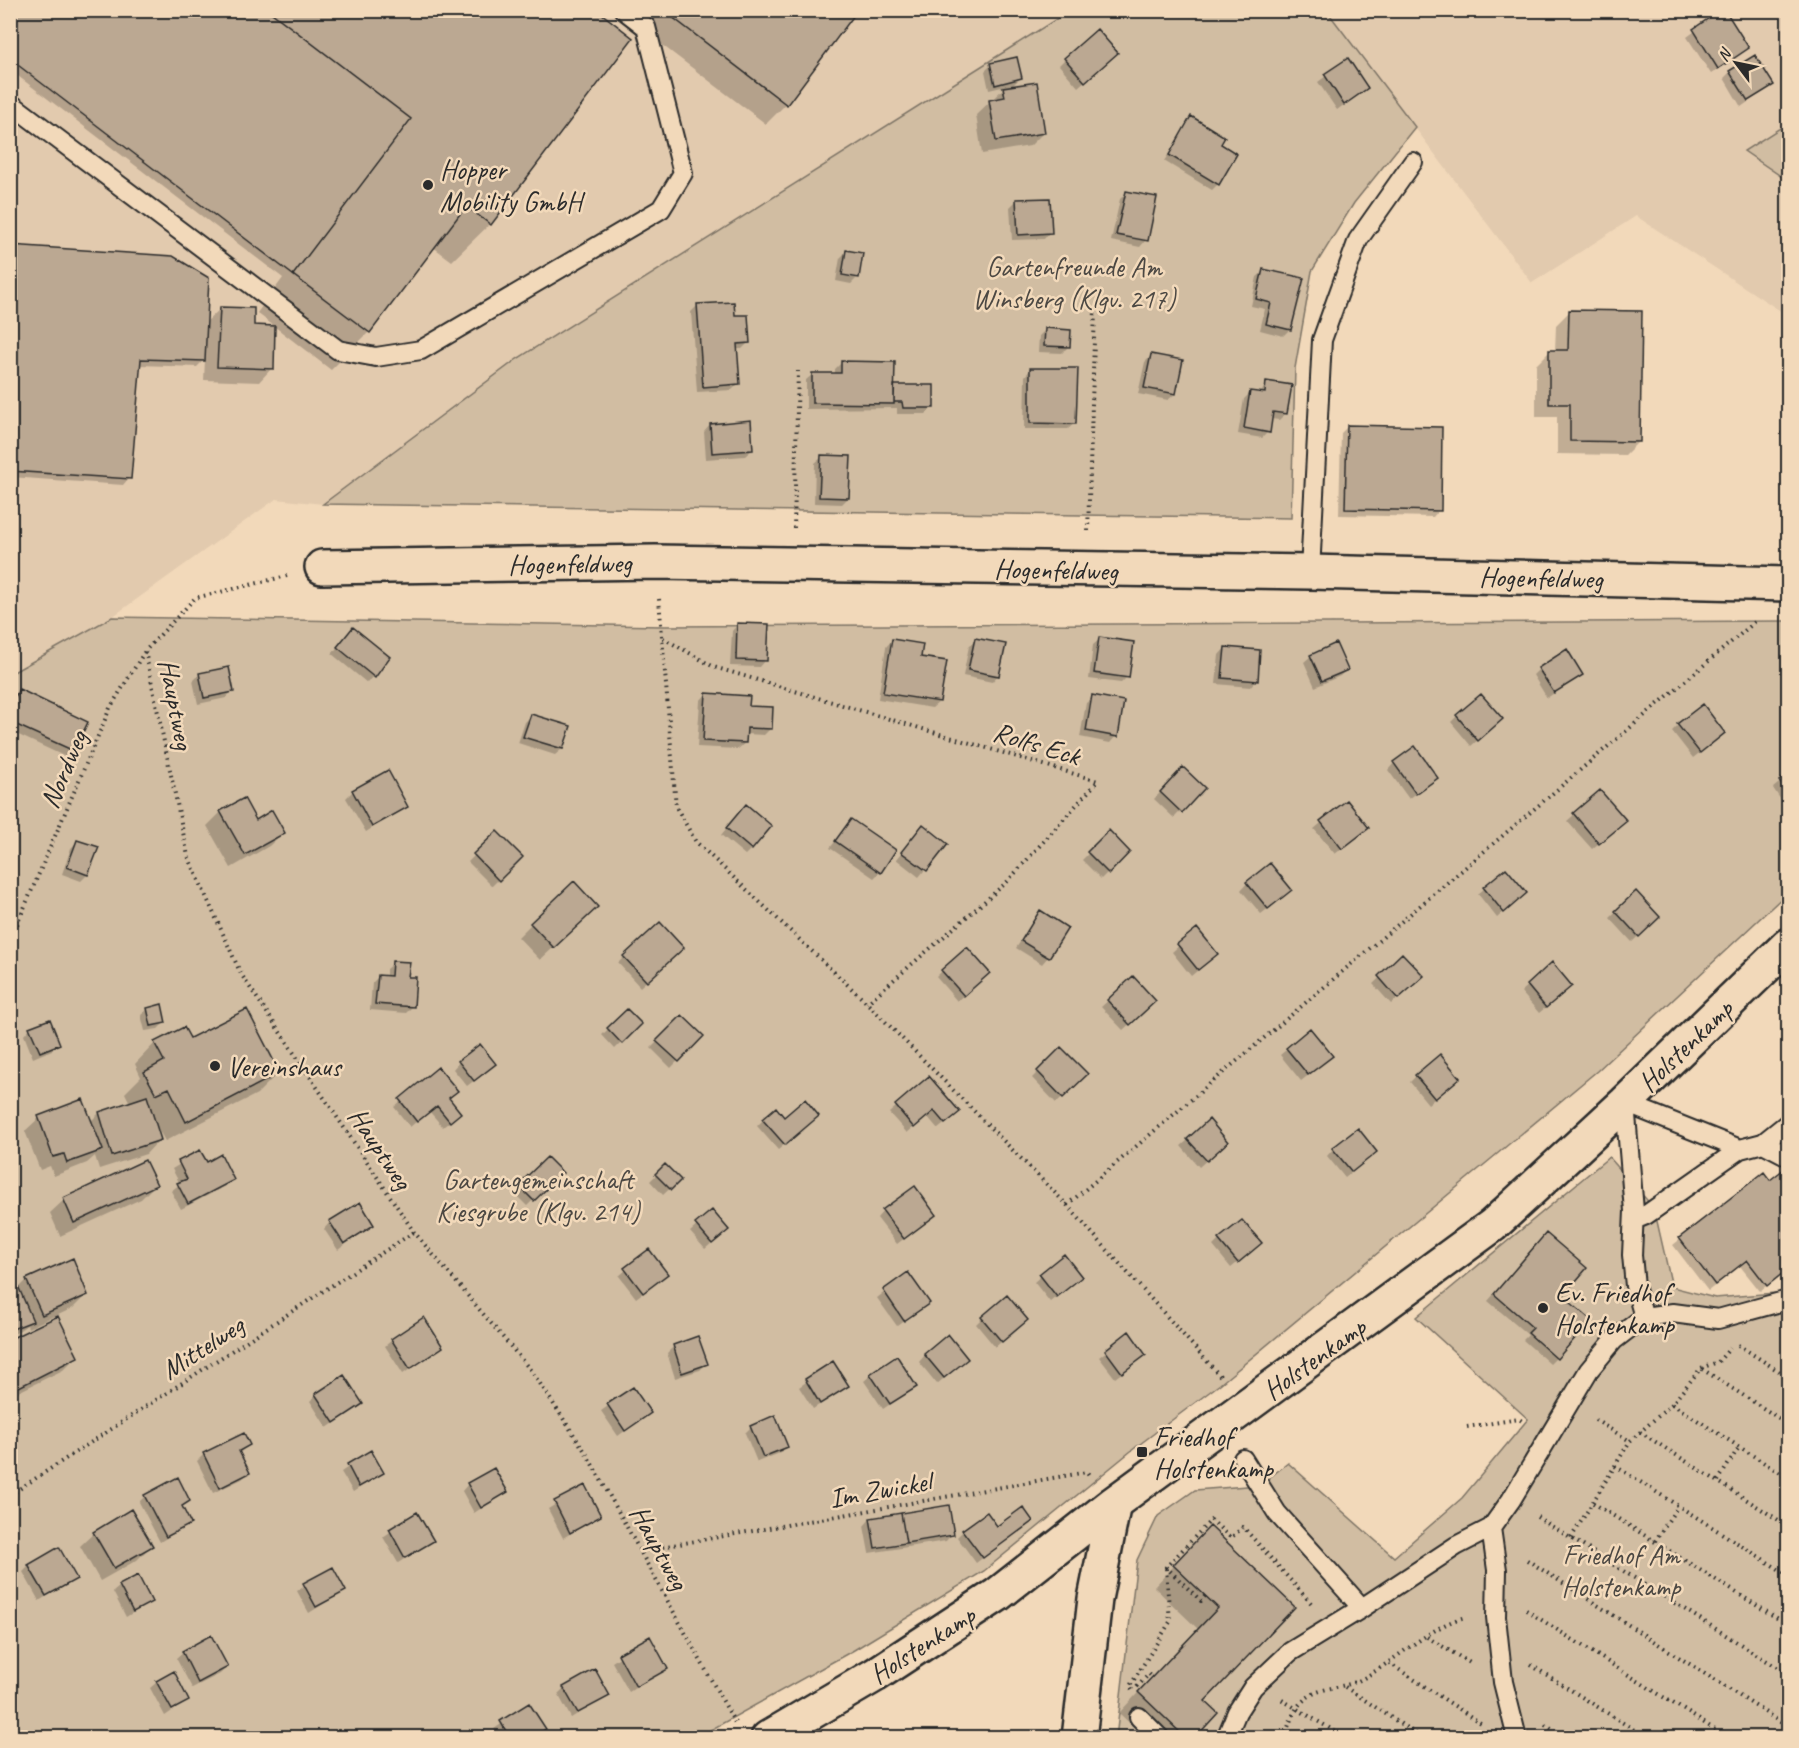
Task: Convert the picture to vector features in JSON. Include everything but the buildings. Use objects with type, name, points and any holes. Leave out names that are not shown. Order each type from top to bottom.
[{"type":"street","name":"Hogenfeldweg","points":[[322,567],[656,562],[1310,572],[1788,584]]},
{"type":"street","name":"Holstenkamp","points":[[768,1737],[875,1675],[997,1595],[1114,1503],[1493,1225],[1625,1103],[1788,945]]},
{"type":"street","points":[[1079,1737],[1095,1599],[1114,1503]]},
{"type":"lane","points":[[10,103],[338,350],[376,357],[422,350],[660,209],[683,173],[646,27],[624,10]]},
{"type":"lane","points":[[1310,572],[1322,340],[1358,240],[1413,162]]},
{"type":"lane","points":[[1644,1317],[1635,1286],[1633,1266],[1634,1220],[1625,1103],[1740,1149]]},
{"type":"lane","points":[[1634,1220],[1646,1215],[1740,1149],[1763,1143],[1788,1123]]},
{"type":"lane","points":[[1763,1143],[1788,1156]]},
{"type":"lane","points":[[1226,1737],[1237,1712],[1259,1681],[1290,1652],[1362,1608],[1456,1545],[1491,1528],[1511,1500],[1589,1370],[1614,1340],[1644,1317],[1673,1313],[1718,1319],[1788,1300]]},
{"type":"lane","points":[[1244,1459],[1277,1513],[1362,1608]]},
{"type":"lane","points":[[1491,1528],[1497,1570],[1498,1644],[1503,1682],[1517,1737]]},
{"type":"lane","points":[[1139,1717],[1160,1737]]},
{"type":"path","points":[[1086,570],[1095,309]]},
{"type":"path","points":[[792,564],[798,371]]},
{"type":"path","points":[[656,562],[676,807],[696,842],[867,1003],[1067,1206],[1225,1382],[1258,1398]]},
{"type":"path","name":"Hauptweg","points":[[322,567],[195,598],[145,651],[188,856],[241,974],[414,1232],[533,1373],[586,1453],[737,1727]]},
{"type":"path","points":[[1067,1206],[1761,616]]},
{"type":"path","name":"Rolfs Eck","points":[[662,638],[714,667],[1098,781],[1007,882],[867,1003]]},
{"type":"path","name":"Nordweg","points":[[10,941],[110,708],[145,651]]},
{"type":"path","name":"Mittelweg","points":[[10,1495],[414,1232]]},
{"type":"path","points":[[1571,1538],[1630,1442],[1672,1404],[1701,1368],[1718,1362],[1732,1341],[1788,1377]]},
{"type":"path","points":[[1701,1368],[1788,1424]]},
{"type":"path","points":[[1569,1404],[1630,1442]]},
{"type":"path","points":[[1672,1404],[1788,1478]]},
{"type":"path","points":[[1467,1427],[1519,1419],[1547,1440]]},
{"type":"path","points":[[1640,1432],[1788,1526]]},
{"type":"path","points":[[1718,1481],[1739,1447]]},
{"type":"path","points":[[1615,1466],[1788,1575]]},
{"type":"path","name":"Im Zwickel","points":[[639,1551],[1087,1472],[1114,1503]]},
{"type":"path","points":[[1511,1500],[1788,1674]]},
{"type":"path","points":[[1593,1503],[1788,1625]]},
{"type":"path","points":[[1655,1541],[1678,1506]]},
{"type":"path","points":[[1166,1567],[1198,1537],[1211,1520],[1231,1538],[1243,1527],[1288,1580]]},
{"type":"path","points":[[1521,1556],[1788,1727]]},
{"type":"path","points":[[1166,1567],[1201,1601],[1205,1596]]},
{"type":"path","points":[[1139,1717],[1130,1686],[1170,1622],[1166,1567]]},
{"type":"path","points":[[1496,1591],[1728,1737]]},
{"type":"path","points":[[1284,1737],[1297,1707],[1317,1691],[1345,1687],[1389,1663],[1427,1637],[1461,1618],[1478,1614],[1496,1617]]},
{"type":"path","points":[[1427,1637],[1503,1682]]},
{"type":"path","points":[[1498,1644],[1647,1737]]},
{"type":"path","points":[[1389,1663],[1494,1732],[1517,1737]]},
{"type":"path","points":[[1137,1686],[1149,1674],[1151,1676]]},
{"type":"path","points":[[1345,1687],[1422,1737]]},
{"type":"path","points":[[1297,1707],[1346,1737]]},
{"type":"shaded area","points":[[11,11],[1069,11],[517,359],[323,504],[276,499],[112,617],[11,674]]},
{"type":"shaded area","points":[[1327,11],[1788,11],[1788,123],[1744,151],[1788,181],[1788,316],[1636,216],[1532,283]]},
{"type":"green space","name":"Gartenfreunde Am Winsberg (Klgv. 217)","points":[[1069,11],[1327,11],[1415,127],[1354,203],[1312,271],[1295,368],[1291,518],[323,504],[517,359]]},
{"type":"green space","points":[[1788,123],[1788,181],[1744,151]]},
{"type":"green space","name":"Gartengemeinschaft Kiesgrube (Klgv. 214)","points":[[112,617],[662,626],[1788,621],[1788,892],[1597,1071],[1220,1384],[1136,1447],[984,1571],[854,1650],[698,1737],[11,1737],[10,674]]},
{"type":"green space","name":"Friedhof Am Holstenkamp","points":[[1609,1157],[1654,1208],[1672,1287],[1715,1298],[1788,1292],[1788,1737],[1116,1738],[1137,1560],[1158,1516],[1195,1490],[1260,1485],[1288,1463],[1394,1557],[1462,1498],[1528,1419],[1416,1317]]},
{"type":"place","name":"Hopper Mobility GmbH","points":[[428,185]]},
{"type":"place","name":"Vereinshaus","points":[[215,1066]]},
{"type":"place","name":"Ev. Friedhof Holstenkamp","points":[[1543,1308]]},
{"type":"place","name":"Friedhof Holstenkamp","points":[[1142,1452]]}]
